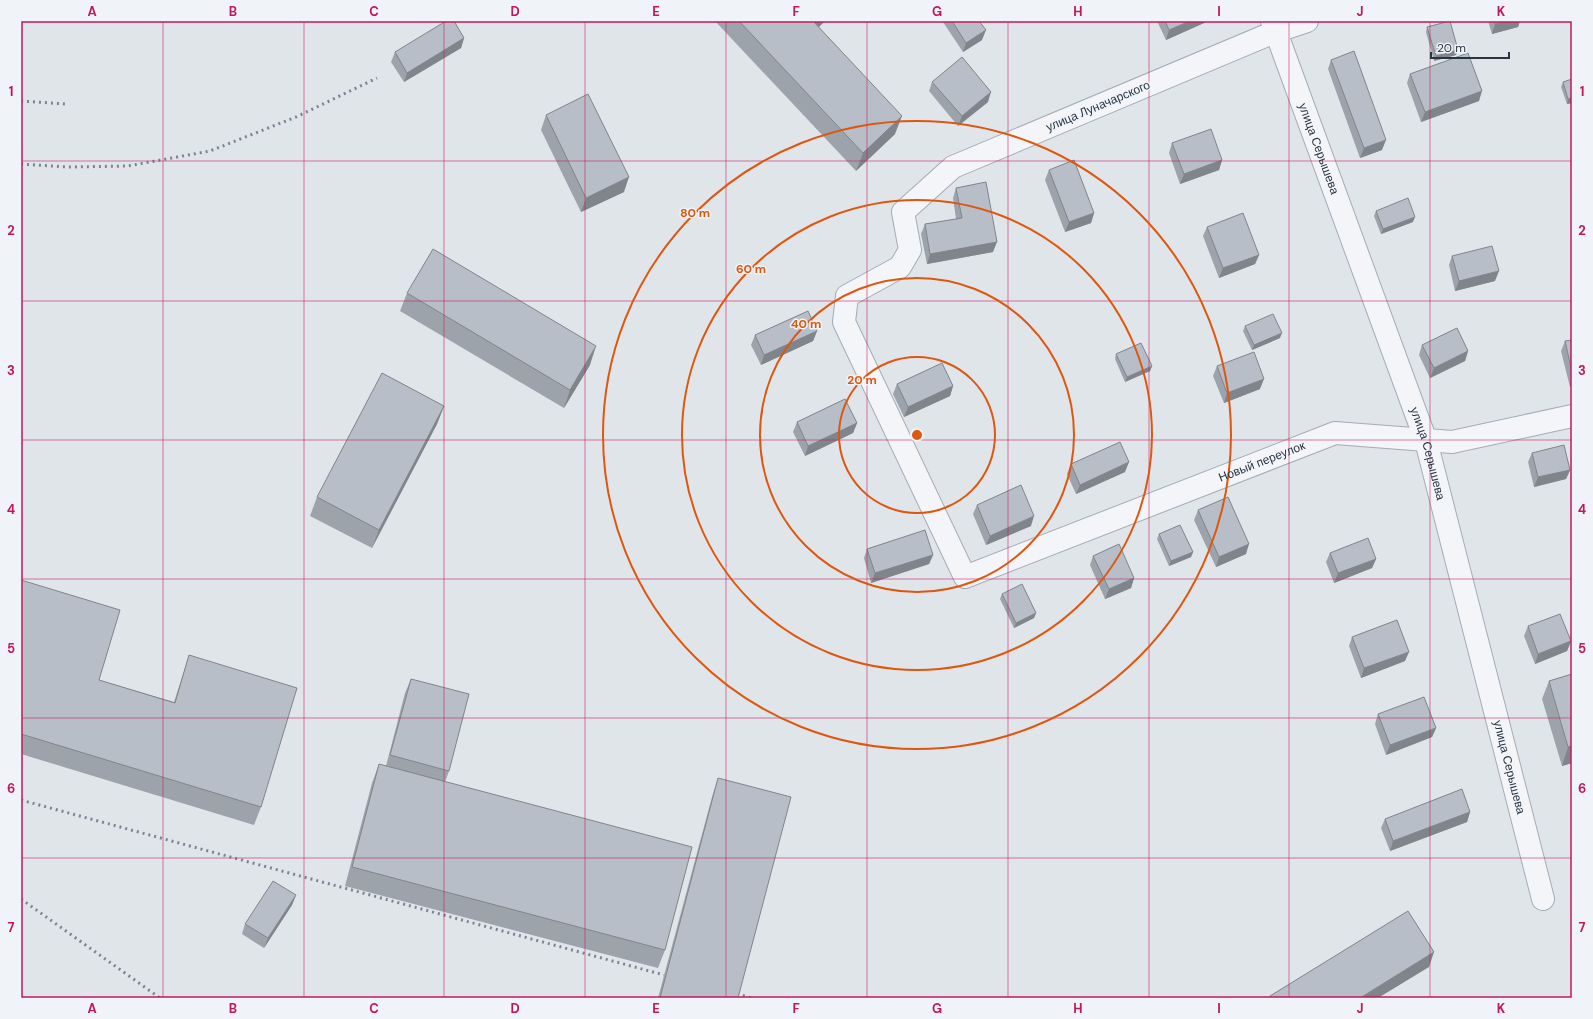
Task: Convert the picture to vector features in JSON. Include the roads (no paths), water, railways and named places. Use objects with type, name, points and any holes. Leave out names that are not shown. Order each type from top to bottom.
[{"type":"street","name":"улица Луначарского","points":[[965,577],[844,322],[847,296],[900,267],[910,250],[903,212],[953,167],[1274,26],[1307,21]]},
{"type":"street","name":"улица Серышева","points":[[1274,26],[1426,441],[1543,900]]},
{"type":"street","name":"Новый переулок","points":[[965,577],[1335,433],[1452,442],[1572,416]]},
{"type":"railway","points":[[21,164],[68,167],[128,166],[210,151],[296,117],[377,78]]},
{"type":"railway","points":[[21,101],[66,104]]},
{"type":"railway","points":[[21,800],[664,975]]},
{"type":"railway","points":[[21,899],[160,998]]},
{"type":"railway","points":[[737,994],[752,998]]}]
